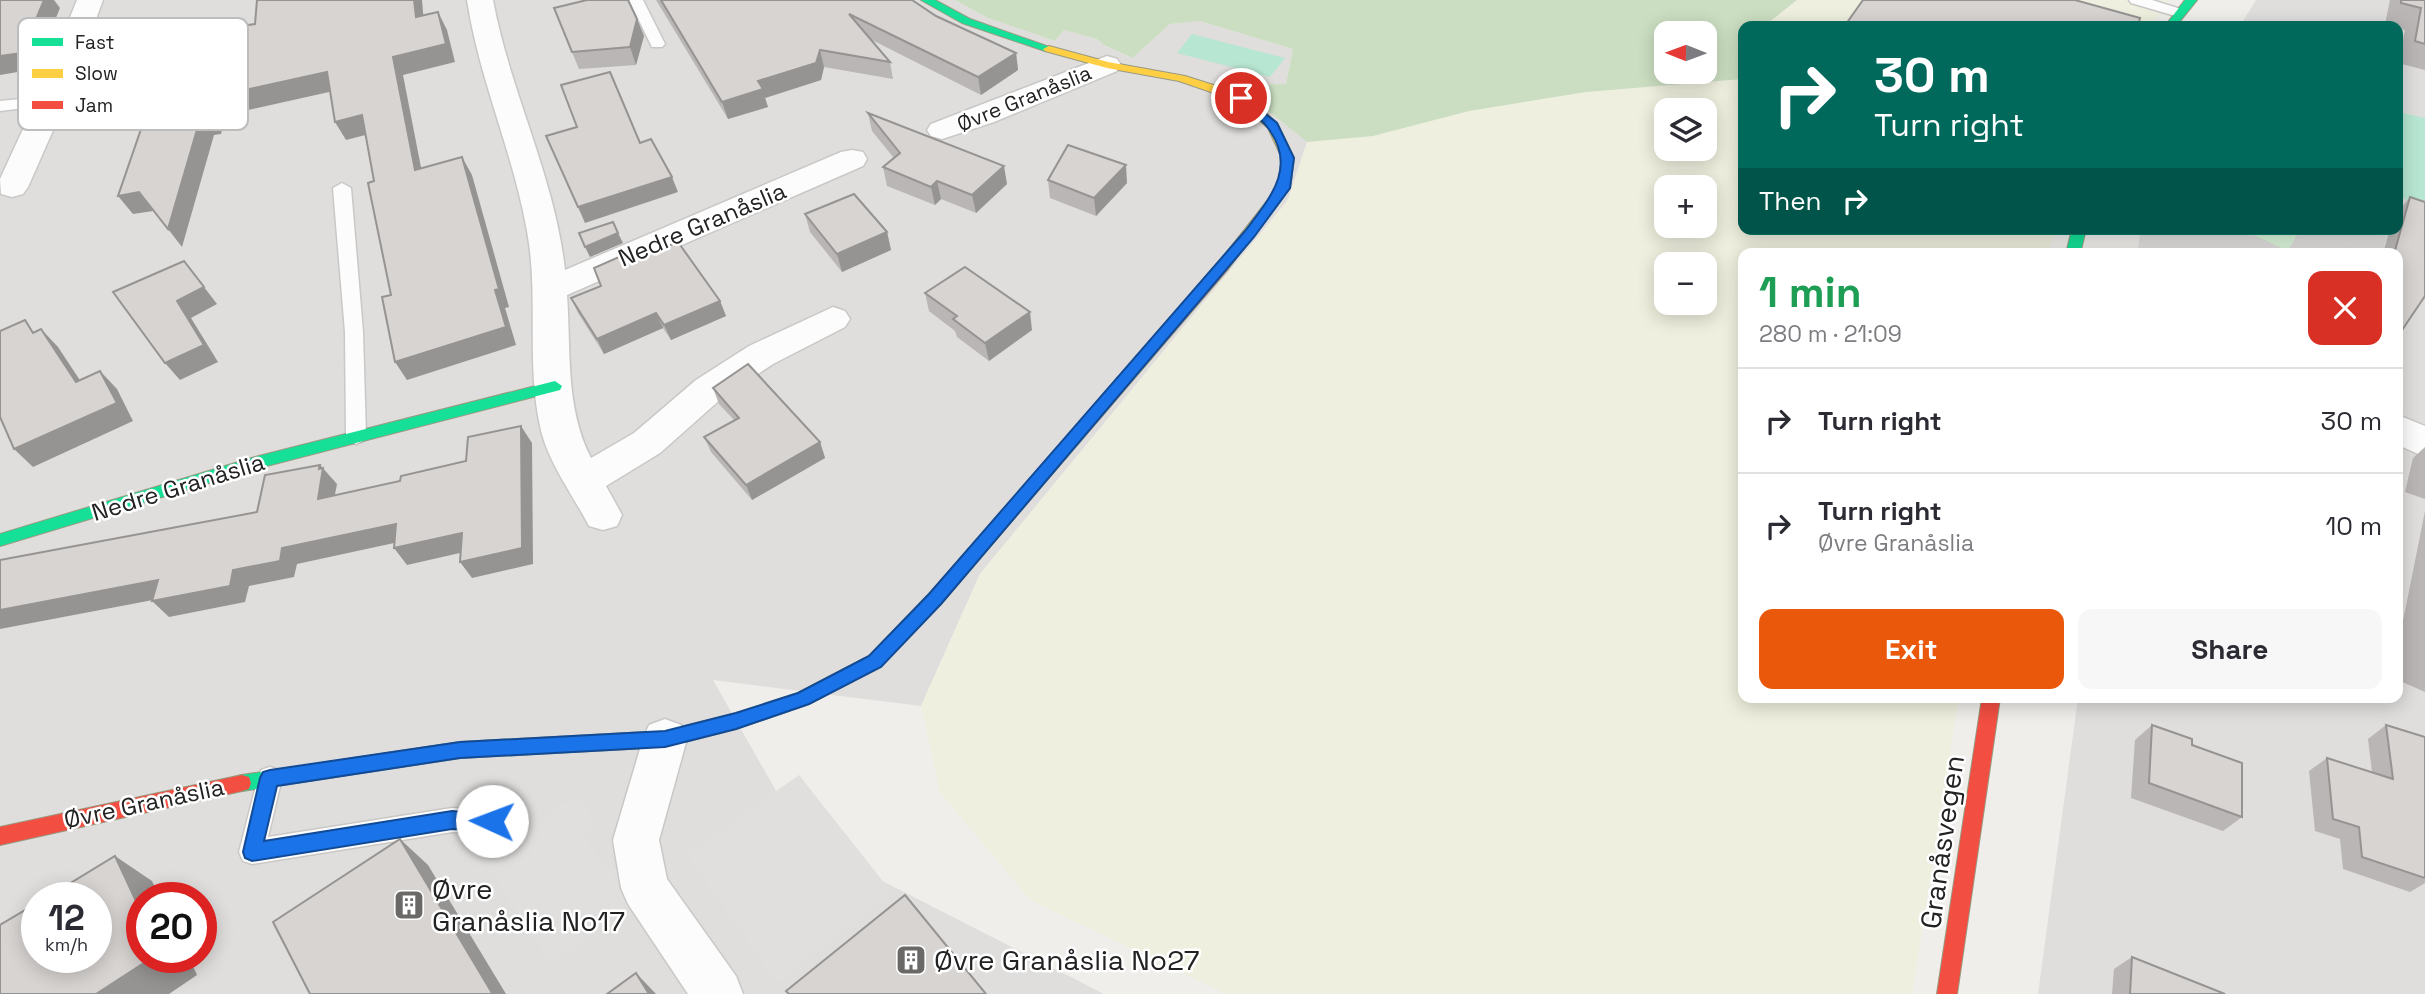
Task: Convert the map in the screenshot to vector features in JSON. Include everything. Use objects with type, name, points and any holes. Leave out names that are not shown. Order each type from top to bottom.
[{"type":"street","points":[[83,18],[90,0]]},
{"type":"street","points":[[480,0],[485,37],[495,74],[510,112],[543,229],[551,289],[558,428],[603,515]]},
{"type":"street","name":"Øvre Granåslia","points":[[0,836],[214,787],[460,750],[665,739],[736,721],[803,699],[875,661],[953,578],[1250,234],[1284,188],[1287,158],[1286,150],[1273,126],[1241,98],[1181,78],[1107,65],[1034,45],[965,21],[927,0]]},
{"type":"street","points":[[2175,20],[2191,0]]},
{"type":"street","name":"Øvre Granåslia","points":[[942,130],[984,116],[1107,65]]},
{"type":"street","points":[[12,187],[38,130]]},
{"type":"street","name":"Nedre Granåslia","points":[[551,289],[852,159]]},
{"type":"street","points":[[585,480],[646,443],[709,389],[761,355],[833,319]]},
{"type":"street","name":"Nedre Granåslia","points":[[0,540],[234,469],[555,386]]},
{"type":"street","points":[[2403,432],[2425,443]]},
{"type":"street","name":"Granåsvegen","points":[[1947,994],[1990,703]]},
{"type":"street","points":[[665,739],[636,840],[645,888],[718,994]]},
{"type":"lane","points":[[636,0],[657,44]]},
{"type":"lane","points":[[2136,0],[2175,20]]},
{"type":"lane","points":[[0,106],[18,104]]},
{"type":"lane","points":[[342,188],[354,332],[356,436]]},
{"type":"lane","points":[[270,778],[252,852],[452,820],[492,821],[507,836]]},
{"type":"shaded area","points":[[0,0],[955,0],[988,18],[1055,41],[1064,30],[1097,39],[1131,58],[1170,24],[1200,21],[1293,49],[1286,84],[1237,85],[1307,142],[1288,200],[980,574],[921,706],[713,680],[779,796],[855,867],[1104,994],[0,994]]},
{"type":"shaded area","points":[[2256,0],[2425,0],[2425,994],[2038,994],[2077,703],[2403,703],[2403,248],[2138,248],[2140,235],[2403,235],[2403,21],[2243,21]]},
{"type":"shaded area","points":[[799,775],[893,894],[777,983],[687,854]]},
{"type":"shaded area","points":[[576,795],[597,824],[582,834],[632,904],[551,964],[483,860]]},
{"type":"green space","points":[[955,0],[1797,0],[1770,21],[1738,21],[1738,79],[1717,81],[1717,21],[1654,21],[1654,84],[1683,84],[1586,92],[1469,111],[1373,136],[1307,142],[1236,85],[1286,84],[1293,49],[1200,21],[1170,24],[1132,58],[1097,39],[1064,30],[1055,41],[988,18]]},
{"type":"green space","points":[[1797,0],[2169,0],[2155,21],[1770,21]]},
{"type":"green space","points":[[1192,34],[1285,58],[1270,77],[1177,53]]},
{"type":"green space","points":[[1738,79],[1738,235],[2054,235],[2049,248],[1738,248],[1738,703],[1958,703],[1912,994],[1226,994],[1030,900],[940,792],[921,706],[980,574],[1288,200],[1307,142],[1373,136],[1469,111],[1586,92],[1717,84],[1717,81]]},
{"type":"green space","points":[[2403,113],[2425,118],[2425,205],[2403,198]]},
{"type":"green space","points":[[2254,235],[2297,235],[2290,248],[2282,248]]},
{"type":"building","points":[[0,0],[44,0],[37,18],[18,18],[18,54],[0,56]]},
{"type":"building","points":[[257,0],[414,0],[416,17],[438,12],[446,44],[393,57],[415,170],[462,157],[499,289],[495,290],[506,327],[395,362],[382,297],[391,295],[368,183],[374,181],[362,115],[335,122],[327,72],[248,89],[248,25],[255,24]]},
{"type":"building","points":[[587,0],[628,0],[637,19],[630,47],[572,52],[554,8]]},
{"type":"building","points":[[661,0],[912,0],[936,16],[1016,53],[978,77],[849,14],[890,62],[820,50],[816,63],[758,81],[763,89],[722,102]]},
{"type":"building","points":[[1863,0],[2075,0],[2140,18],[2139,21],[1848,21]]},
{"type":"building","points":[[2401,0],[2425,0],[2425,44],[2415,41],[2421,8],[2401,3]]},
{"type":"building","points":[[610,72],[640,143],[651,139],[672,177],[578,207],[546,136],[577,127],[561,85]]},
{"type":"building","points":[[868,113],[1004,166],[972,195],[937,181],[931,187],[883,167],[900,153]]},
{"type":"building","points":[[141,130],[197,130],[168,229],[139,192],[118,196]]},
{"type":"building","points":[[1068,145],[1126,165],[1094,198],[1048,180]]},
{"type":"building","points":[[854,194],[887,232],[837,254],[805,214]]},
{"type":"building","points":[[2410,197],[2425,202],[2425,296],[2403,329],[2403,248],[2396,248],[2399,235],[2403,235],[2403,222]]},
{"type":"building","points":[[613,222],[618,233],[585,247],[579,233]]},
{"type":"building","points":[[678,242],[720,301],[664,325],[656,313],[597,339],[571,298],[601,286],[594,268],[628,253],[631,261]]},
{"type":"building","points":[[184,261],[204,287],[177,301],[204,345],[165,363],[113,292]]},
{"type":"building","points":[[965,267],[1030,312],[985,343],[953,319],[957,316],[925,293]]},
{"type":"building","points":[[25,320],[33,333],[41,329],[76,382],[100,371],[117,403],[14,449],[0,417],[0,331]]},
{"type":"building","points":[[748,364],[820,442],[746,485],[704,437],[739,418],[713,388]]},
{"type":"building","points":[[521,426],[522,548],[460,562],[462,533],[394,548],[396,524],[282,548],[280,561],[233,570],[230,586],[152,601],[158,580],[0,610],[0,560],[257,512],[265,475],[320,465],[319,469],[323,468],[318,499],[400,481],[401,476],[466,461],[468,437]]},
{"type":"building","points":[[2152,725],[2192,739],[2192,745],[2242,763],[2242,817],[2149,783]]},
{"type":"building","points":[[2386,725],[2425,737],[2425,878],[2362,857],[2359,827],[2333,819],[2327,758],[2393,779]]},
{"type":"building","name":"Øvre Granåslia No17","points":[[400,839],[492,993],[310,994],[273,922]]},
{"type":"building","points":[[115,856],[127,882],[126,973],[128,973],[96,994],[0,994],[0,925],[21,913],[21,973],[112,973],[112,882],[72,882]]},
{"type":"building","points":[[905,895],[986,994],[789,994],[786,991]]},
{"type":"building","points":[[2132,957],[2225,994],[2130,994]]},
{"type":"building","points":[[636,973],[649,994],[607,994]]},
{"type":"traffic: fast","points":[[927,0],[966,21],[1049,49]]},
{"type":"traffic: fast","points":[[2174,21],[2191,0]]},
{"type":"traffic: fast","points":[[2074,248],[2078,235]]},
{"type":"traffic: fast","points":[[0,540],[255,463],[555,386]]},
{"type":"traffic: fast","points":[[242,783],[460,750],[665,739],[736,721],[803,699],[875,661],[935,599],[1060,455]]},
{"type":"traffic: slow","points":[[1049,49],[1107,65],[1181,78],[1241,98],[1273,126],[1288,158],[1284,188],[1223,266]]},
{"type":"traffic: jam","points":[[1060,455],[1223,266]]},
{"type":"traffic: jam","points":[[1947,994],[1990,703]]},
{"type":"traffic: jam","points":[[0,836],[242,783]]},
{"type":"place","name":"Øvre Granåslia No17","points":[[409,905]]},
{"type":"place","name":"Øvre Granåslia No27","points":[[911,960]]},
{"type":"route","points":[[492,821],[452,820],[252,852],[270,778],[460,750],[665,739],[736,721],[803,699],[875,661],[935,599],[1250,234],[1284,188],[1286,150],[1273,126],[1241,98]]}]
